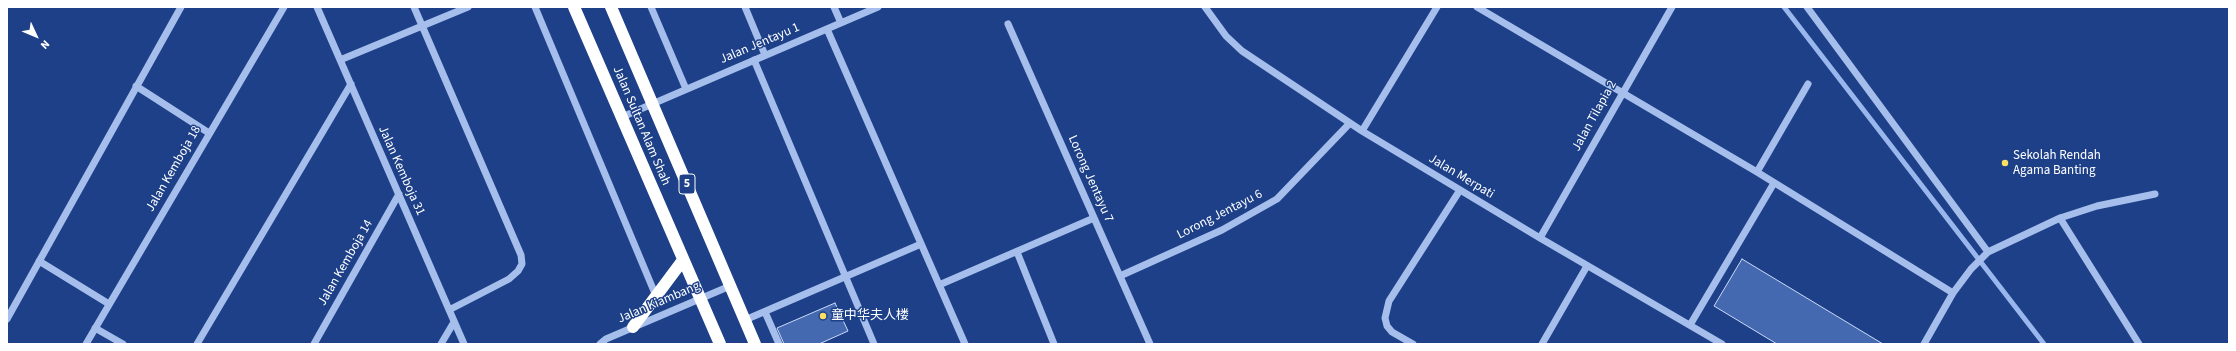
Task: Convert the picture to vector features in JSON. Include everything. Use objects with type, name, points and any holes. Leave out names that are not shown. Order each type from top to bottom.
[{"type":"highway","name":"Jalan Sultan Alam Shah","points":[[574,7],[720,344]]},
{"type":"highway","name":"Jalan Sultan Alam Shah","points":[[611,7],[755,344]]},
{"type":"highway","points":[[633,327],[683,260]]},
{"type":"street","points":[[7,319],[180,7]]},
{"type":"street","name":"Jalan Kemboja 18","points":[[86,344],[284,7]]},
{"type":"street","name":"Jalan Kemboja 31","points":[[317,7],[464,344]]},
{"type":"street","points":[[414,7],[521,255],[522,264],[510,279],[449,310]]},
{"type":"street","points":[[340,60],[468,7]]},
{"type":"street","points":[[535,7],[656,296]]},
{"type":"street","points":[[651,7],[686,89]]},
{"type":"street","points":[[745,7],[766,55]]},
{"type":"street","points":[[834,7],[841,23]]},
{"type":"street","name":"Jalan Jentayu 1","points":[[622,117],[878,7]]},
{"type":"street","name":"Jalan Merpati","points":[[1205,7],[1226,36],[1242,52],[1362,131],[1587,266],[1722,344]]},
{"type":"street","points":[[1362,131],[1437,7]]},
{"type":"street","points":[[1477,7],[1757,172],[1953,293]]},
{"type":"street","points":[[1807,7],[1988,252]]},
{"type":"street","name":"Jalan Tilapia 2","points":[[1540,238],[1671,8]]},
{"type":"street","name":"Lorong Jentayu 7","points":[[1008,24],[1150,344]]},
{"type":"street","points":[[827,29],[965,344]]},
{"type":"street","points":[[754,60],[874,344]]},
{"type":"street","points":[[197,344],[350,84]]},
{"type":"street","points":[[1757,172],[1808,84]]},
{"type":"street","points":[[136,86],[209,133]]},
{"type":"street","name":"Lorong Jentayu 6","points":[[1120,276],[1222,230],[1277,199],[1350,122]]},
{"type":"street","points":[[1690,325],[1774,183]]},
{"type":"street","points":[[1413,344],[1392,332],[1387,326],[1385,318],[1389,301],[1460,190]]},
{"type":"street","name":"Jalan Kemboja 14","points":[[314,344],[399,194]]},
{"type":"street","points":[[1924,344],[1953,293],[1971,268],[1988,252],[2060,218],[2097,206],[2156,194]]},
{"type":"street","points":[[939,285],[1094,218]]},
{"type":"street","points":[[2060,218],[2139,344]]},
{"type":"street","points":[[745,320],[921,244]]},
{"type":"street","points":[[1017,252],[1054,344]]},
{"type":"street","points":[[39,261],[109,304]]},
{"type":"street","points":[[1542,344],[1587,266]]},
{"type":"street","name":"Jalan Kiambang","points":[[600,344],[606,339],[730,286]]},
{"type":"street","points":[[765,312],[779,344]]},
{"type":"street","points":[[441,344],[454,322]]},
{"type":"street","points":[[95,328],[123,344]]},
{"type":"building","points":[[1742,259],[1883,344],[1777,344],[1714,306]]},
{"type":"building","name":"童中华夫人楼","points":[[835,303],[848,331],[819,344],[784,344],[777,328]]},
{"type":"waterway","points":[[1784,7],[2044,344]]},
{"type":"place","name":"Sekolah Rendah Agama Banting","points":[[2005,163]]},
{"type":"place","name":"童中华夫人楼","points":[[823,316]]}]
